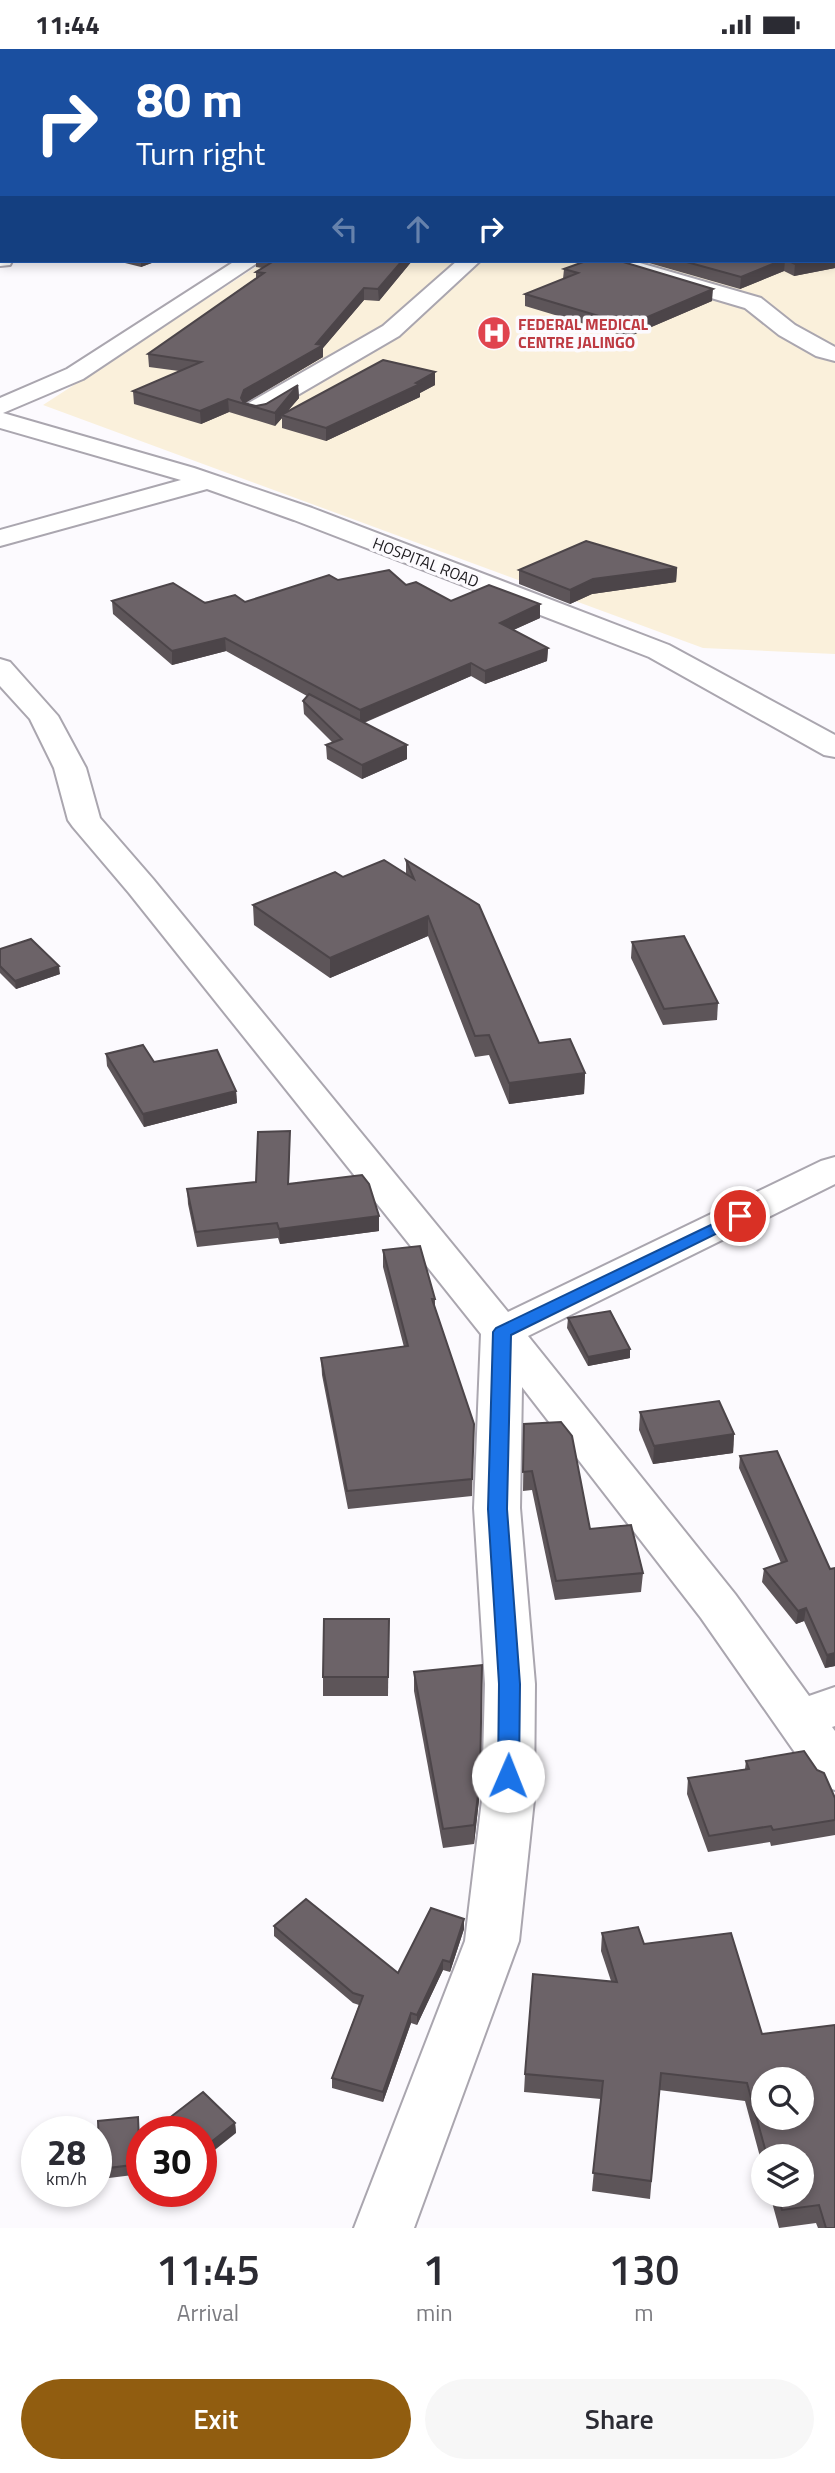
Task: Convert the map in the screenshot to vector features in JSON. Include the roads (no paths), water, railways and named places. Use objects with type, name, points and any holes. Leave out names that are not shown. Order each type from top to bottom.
[{"type":"street","points":[[0,407],[75,374],[246,263]]},
{"type":"street","points":[[256,409],[391,331],[467,263]]},
{"type":"street","points":[[618,263],[753,303],[787,330],[824,351],[835,354]]},
{"type":"street","name":"HOSPITAL ROAD","points":[[0,419],[207,481],[303,514],[659,650],[835,748]]},
{"type":"street","points":[[0,538],[207,481]]},
{"type":"street","points":[[0,668],[43,716],[70,768],[84,820],[141,886],[502,1332],[718,1606],[817,1713],[835,1770]]},
{"type":"street","points":[[502,1332],[835,1169]]},
{"type":"street","points":[[384,2228],[492,1941],[508,1800],[510,1684],[497,1509],[502,1332]]},
{"type":"place","name":"FEDERAL MEDICAL CENTRE JALINGO","points":[[494,333]]}]
